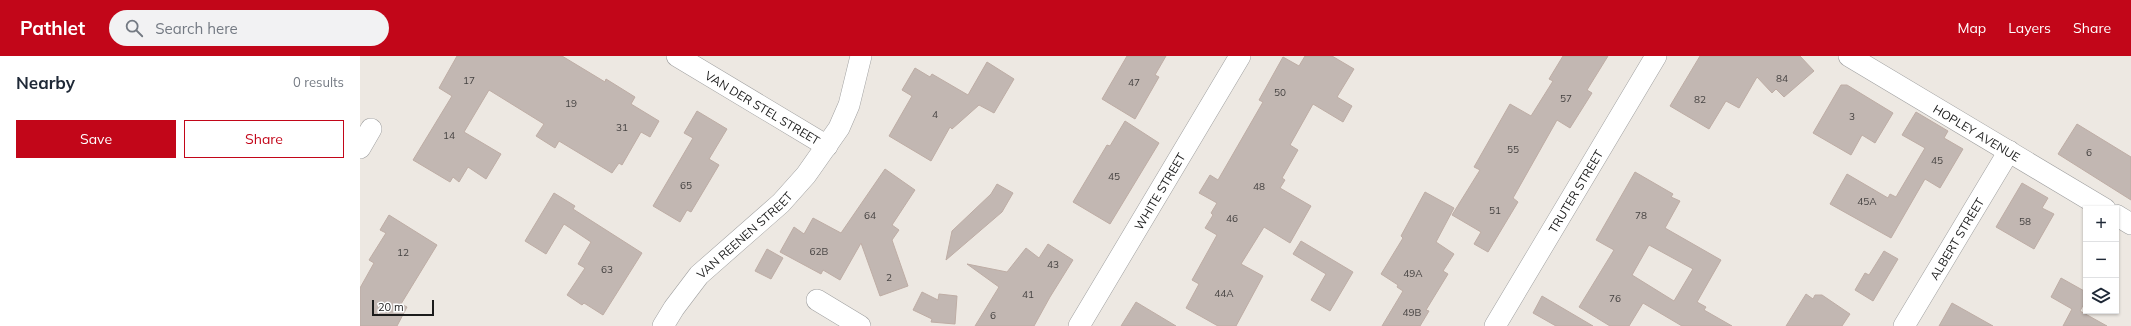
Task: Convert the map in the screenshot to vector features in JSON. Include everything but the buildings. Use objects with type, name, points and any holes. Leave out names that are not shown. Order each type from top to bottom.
[{"type":"street","name":"VAN DER STEL STREET","points":[[677,56],[827,146]]},
{"type":"street","name":"VAN REENEN STREET","points":[[663,326],[674,308],[699,275],[781,203],[806,175],[839,128],[849,105],[861,56]]},
{"type":"street","name":"WHITE STREET","points":[[1079,326],[1240,56]]},
{"type":"street","name":"TRUTER STREET","points":[[1494,326],[1656,56]]},
{"type":"street","name":"HOPLEY AVENUE","points":[[1849,56],[2101,206]]},
{"type":"street","points":[[360,148],[371,129]]},
{"type":"street","name":"ALBERT STREET","points":[[1904,326],[2009,151]]},
{"type":"street","points":[[2119,217],[2131,224]]},
{"type":"street","points":[[818,300],[860,326]]}]
